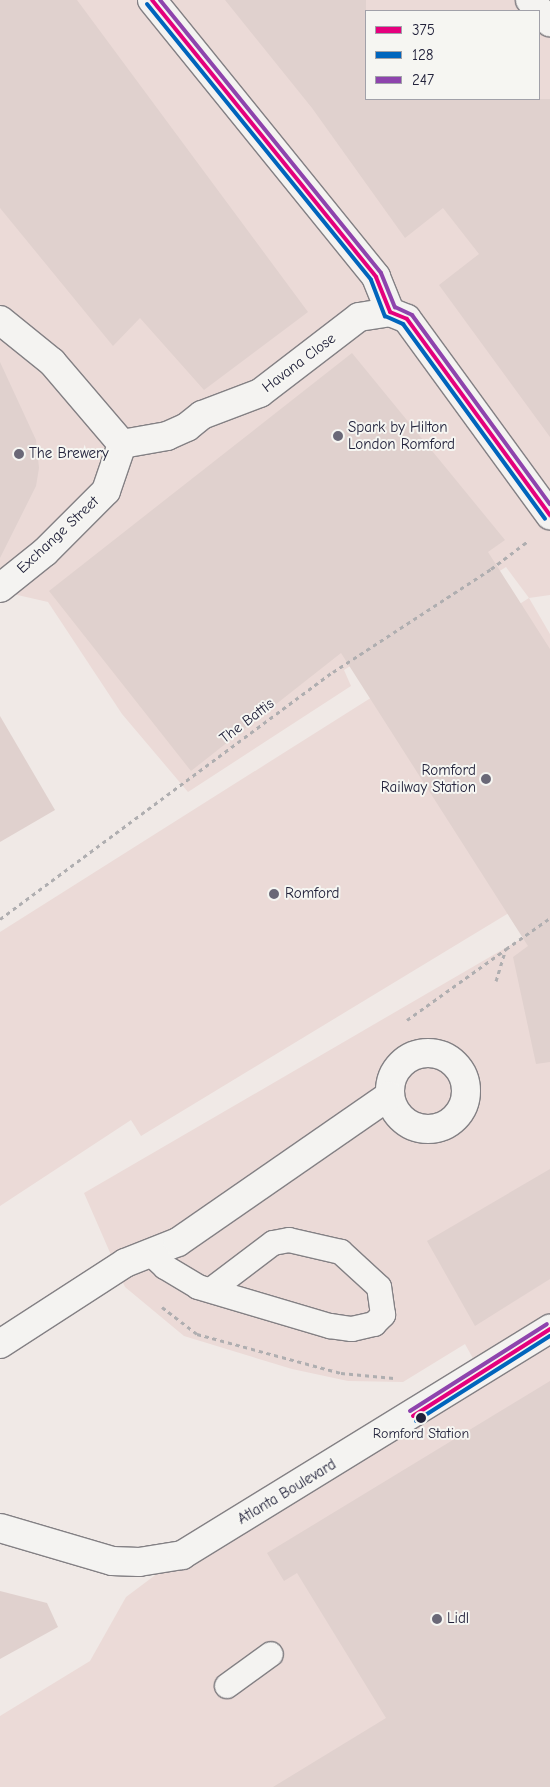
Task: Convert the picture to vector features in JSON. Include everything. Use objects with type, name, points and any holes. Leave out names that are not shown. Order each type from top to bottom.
[{"type":"street","points":[[152,0],[376,276],[390,312],[407,319],[550,515]]},
{"type":"street","points":[[530,0],[539,10]]},
{"type":"street","points":[[540,11],[550,22]]},
{"type":"street","name":"Havana Close","points":[[122,444],[167,436],[188,427],[202,415],[260,394],[359,317],[390,312]]},
{"type":"street","points":[[0,320],[52,362],[122,444]]},
{"type":"street","name":"Exchange Street","points":[[0,588],[45,552],[106,491],[122,444]]},
{"type":"street","points":[[0,1344],[125,1264],[149,1252],[178,1242],[389,1096]]},
{"type":"street","name":"Atlanta Boulevard","points":[[0,1528],[112,1561],[140,1562],[182,1555],[550,1329]]},
{"type":"lane","points":[[149,1252],[165,1267],[198,1287],[330,1326],[352,1329],[374,1324],[383,1316],[380,1286],[341,1252],[289,1240],[273,1243],[211,1290]]},
{"type":"lane","points":[[227,1686],[271,1654]]},
{"type":"path","name":"The Battis","points":[[0,918],[333,672],[514,551]]},
{"type":"path","points":[[407,1020],[550,918]]},
{"type":"path","points":[[496,981],[506,949]]},
{"type":"path","points":[[158,1303],[197,1334],[341,1373],[394,1378]]},
{"type":"shaded area","points":[[0,0],[550,0],[550,595],[529,598],[506,567],[344,670],[351,686],[188,792],[122,714],[48,602],[0,591]]},
{"type":"shaded area","points":[[529,598],[550,634],[550,888],[141,1136],[131,1120],[0,1206],[0,932]]},
{"type":"shaded area","points":[[550,922],[550,1787],[0,1787],[0,1716],[90,1661],[126,1597],[182,1555],[485,1380],[465,1344],[403,1382],[348,1381],[292,1369],[184,1336],[125,1287],[84,1193]]},
{"type":"building","points":[[0,0],[77,0],[308,312],[204,390],[140,318],[113,346],[0,208]]},
{"type":"building","points":[[225,0],[366,0],[365,100],[550,99],[550,437],[439,285],[479,254],[443,208],[405,238],[312,108]]},
{"type":"building","points":[[352,353],[505,540],[488,552],[550,649],[550,1062],[536,1064],[513,957],[528,946],[341,653],[191,771],[49,591]]},
{"type":"building","name":"The Brewery","points":[[0,362],[36,440],[39,468],[36,486],[0,558]]},
{"type":"building","points":[[0,716],[55,810],[0,842]]},
{"type":"building","points":[[550,1169],[550,1279],[475,1326],[427,1241]]},
{"type":"building","name":"Lidl","points":[[550,1381],[550,1787],[273,1787],[386,1718],[297,1573],[284,1581],[267,1553]]},
{"type":"building","points":[[0,1591],[47,1603],[58,1627],[0,1659]]},
{"type":"transit line","name":"375","points":[[152,0],[376,277],[390,312],[407,319],[550,515]]},
{"type":"transit line","name":"247","points":[[160,0],[381,273],[395,307],[412,315],[550,504]]},
{"type":"transit line","name":"128","points":[[147,4],[371,280],[385,316],[403,324],[545,519]]},
{"type":"transit line","name":"247","points":[[410,1411],[547,1324]]},
{"type":"transit line","name":"375","points":[[413,1416],[550,1329]]},
{"type":"transit line","name":"128","points":[[416,1421],[550,1336]]},
{"type":"place","name":"Spark by Hilton London Romford","points":[[338,436]]},
{"type":"place","name":"The Brewery","points":[[19,454]]},
{"type":"place","name":"Romford Railway Station","points":[[486,779]]},
{"type":"place","name":"Romford","points":[[274,894]]},
{"type":"place","name":"Romford Station","points":[[421,1418]]},
{"type":"place","name":"Lidl","points":[[437,1619]]}]
